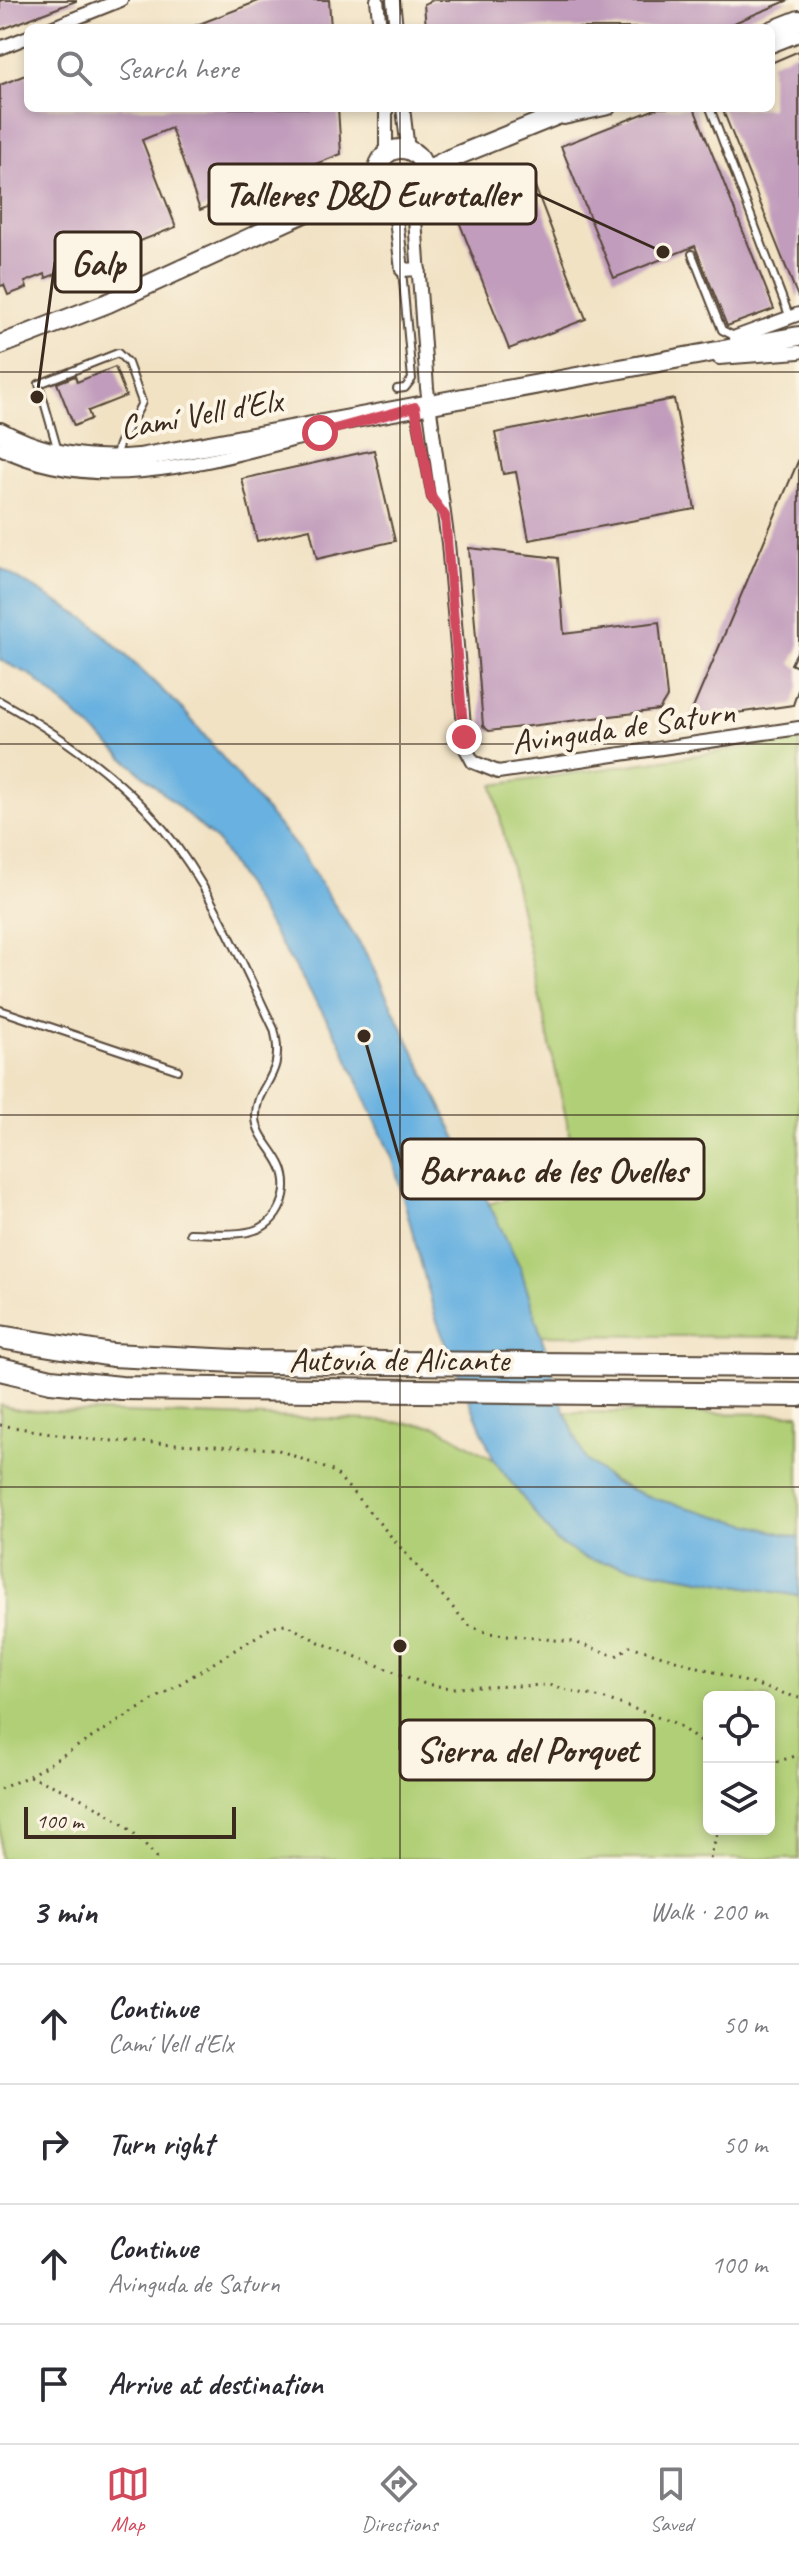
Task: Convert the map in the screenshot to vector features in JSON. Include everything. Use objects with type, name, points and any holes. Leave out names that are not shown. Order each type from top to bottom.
[{"type":"highway","name":"Autovía de Alicante","points":[[0,1337],[112,1355],[256,1362],[799,1366]]},
{"type":"highway","name":"Autovía de Alicante","points":[[0,1369],[51,1381],[121,1388],[799,1395]]},
{"type":"highway","points":[[0,1381],[51,1381]]},
{"type":"main road","points":[[775,29],[799,20]]},
{"type":"main road","points":[[0,345],[108,303],[361,187],[382,182],[400,195],[418,185],[433,167],[566,112]]},
{"type":"main road","points":[[382,182],[386,153],[408,150],[422,161],[418,185]]},
{"type":"main road","name":"Camí Vell d'Elx","points":[[0,432],[59,455],[115,461],[688,357],[736,341],[799,336]]},
{"type":"street","points":[[61,24],[121,0]]},
{"type":"street","points":[[377,0],[380,24]]},
{"type":"street","points":[[393,0],[396,24]]},
{"type":"street","points":[[775,44],[799,35]]},
{"type":"street","points":[[0,48],[24,39]]},
{"type":"street","points":[[386,112],[386,153]]},
{"type":"street","points":[[403,112],[408,150]]},
{"type":"street","points":[[549,119],[587,112]]},
{"type":"street","points":[[382,182],[396,219],[402,270],[419,269]]},
{"type":"street","name":"Avinguda de Saturn","points":[[418,185],[422,406],[445,516],[466,749],[473,762],[498,772],[799,728]]},
{"type":"street","points":[[736,341],[794,316]]},
{"type":"street","name":"Camí Vell d'Elx","points":[[688,357],[799,352]]},
{"type":"street","name":"Camí Vell d'Elx","points":[[0,448],[64,471],[103,475],[150,472],[422,406]]},
{"type":"lane","points":[[712,112],[794,316]]},
{"type":"lane","points":[[692,254],[722,330],[736,341]]},
{"type":"lane","points":[[397,389],[405,388],[412,379],[402,270]]},
{"type":"lane","points":[[59,455],[39,384],[118,353],[128,363],[142,402],[133,425],[117,441],[115,461]]},
{"type":"lane","points":[[0,701],[98,766],[167,833],[193,873],[274,1029],[280,1051],[275,1073],[256,1115],[259,1131],[281,1164],[287,1183],[283,1205],[254,1231],[190,1233]]},
{"type":"lane","points":[[0,1010],[178,1070]]},
{"type":"path","points":[[0,1425],[95,1440],[276,1449],[306,1458],[335,1472],[468,1625],[488,1633],[574,1642],[616,1656],[630,1646],[799,1698]]},
{"type":"path","points":[[0,1789],[29,1776],[274,1626],[285,1624],[319,1642],[425,1684],[451,1688],[548,1685],[609,1700],[677,1724],[703,1744]]},
{"type":"path","points":[[772,1763],[799,1755]]},
{"type":"path","points":[[29,1776],[88,1800],[113,1814],[158,1859]]},
{"type":"path","points":[[710,1859],[716,1835]]},
{"type":"green space","points":[[799,740],[799,1337],[541,1335],[520,1267],[488,1204],[579,1177],[493,785]]},
{"type":"green space","points":[[0,1405],[19,1410],[369,1420],[436,1426],[494,1460],[556,1541],[586,1559],[799,1596],[799,1859],[0,1859]]},
{"type":"green space","points":[[565,1412],[799,1414],[799,1538],[658,1501],[607,1477],[584,1457]]},
{"type":"water","points":[[0,568],[91,622],[185,712],[298,849],[365,952],[520,1267],[565,1412],[585,1459],[614,1483],[656,1499],[799,1538],[799,1596],[586,1559],[556,1541],[494,1460],[436,1319],[393,1160],[339,1039],[217,841],[31,675],[0,660]]},
{"type":"building","points":[[0,0],[76,0],[76,1],[0,30]]},
{"type":"building","points":[[261,0],[329,0],[331,24],[199,24]]},
{"type":"building","points":[[433,0],[789,0],[732,24],[426,24],[424,4]]},
{"type":"building","points":[[799,51],[799,297],[724,112],[775,112],[775,61]]},
{"type":"building","points":[[24,76],[24,112],[338,112],[341,154],[200,210],[171,128],[142,140],[176,227],[46,278],[45,274],[25,282],[27,288],[8,295],[4,285],[0,286],[0,85]]},
{"type":"building","points":[[648,112],[696,112],[774,309],[727,326],[695,246],[614,278],[561,146]]},
{"type":"building","points":[[531,176],[586,319],[509,349],[453,206]]},
{"type":"building","points":[[115,367],[126,396],[88,411],[91,419],[74,426],[57,383],[75,376],[77,382]]},
{"type":"building","points":[[674,399],[695,509],[529,540],[516,472],[503,474],[495,433]]},
{"type":"building","points":[[374,450],[395,541],[317,559],[310,529],[257,541],[242,479]]},
{"type":"building","points":[[799,459],[799,648],[791,664],[799,668],[799,687],[793,705],[688,720]]},
{"type":"building","points":[[469,548],[558,558],[564,634],[659,622],[667,697],[659,710],[489,731],[483,726]]},
{"type":"place","name":"Talleres D&D Eurotaller","points":[[663,252]]},
{"type":"place","name":"Galp","points":[[37,397]]},
{"type":"place","name":"Barranc de les Ovelles","points":[[364,1036]]},
{"type":"place","name":"Sierra del Porquet","points":[[400,1646]]},
{"type":"route","points":[[320,433],[385,418],[415,407],[415,423],[431,497],[445,516],[464,737]]}]
